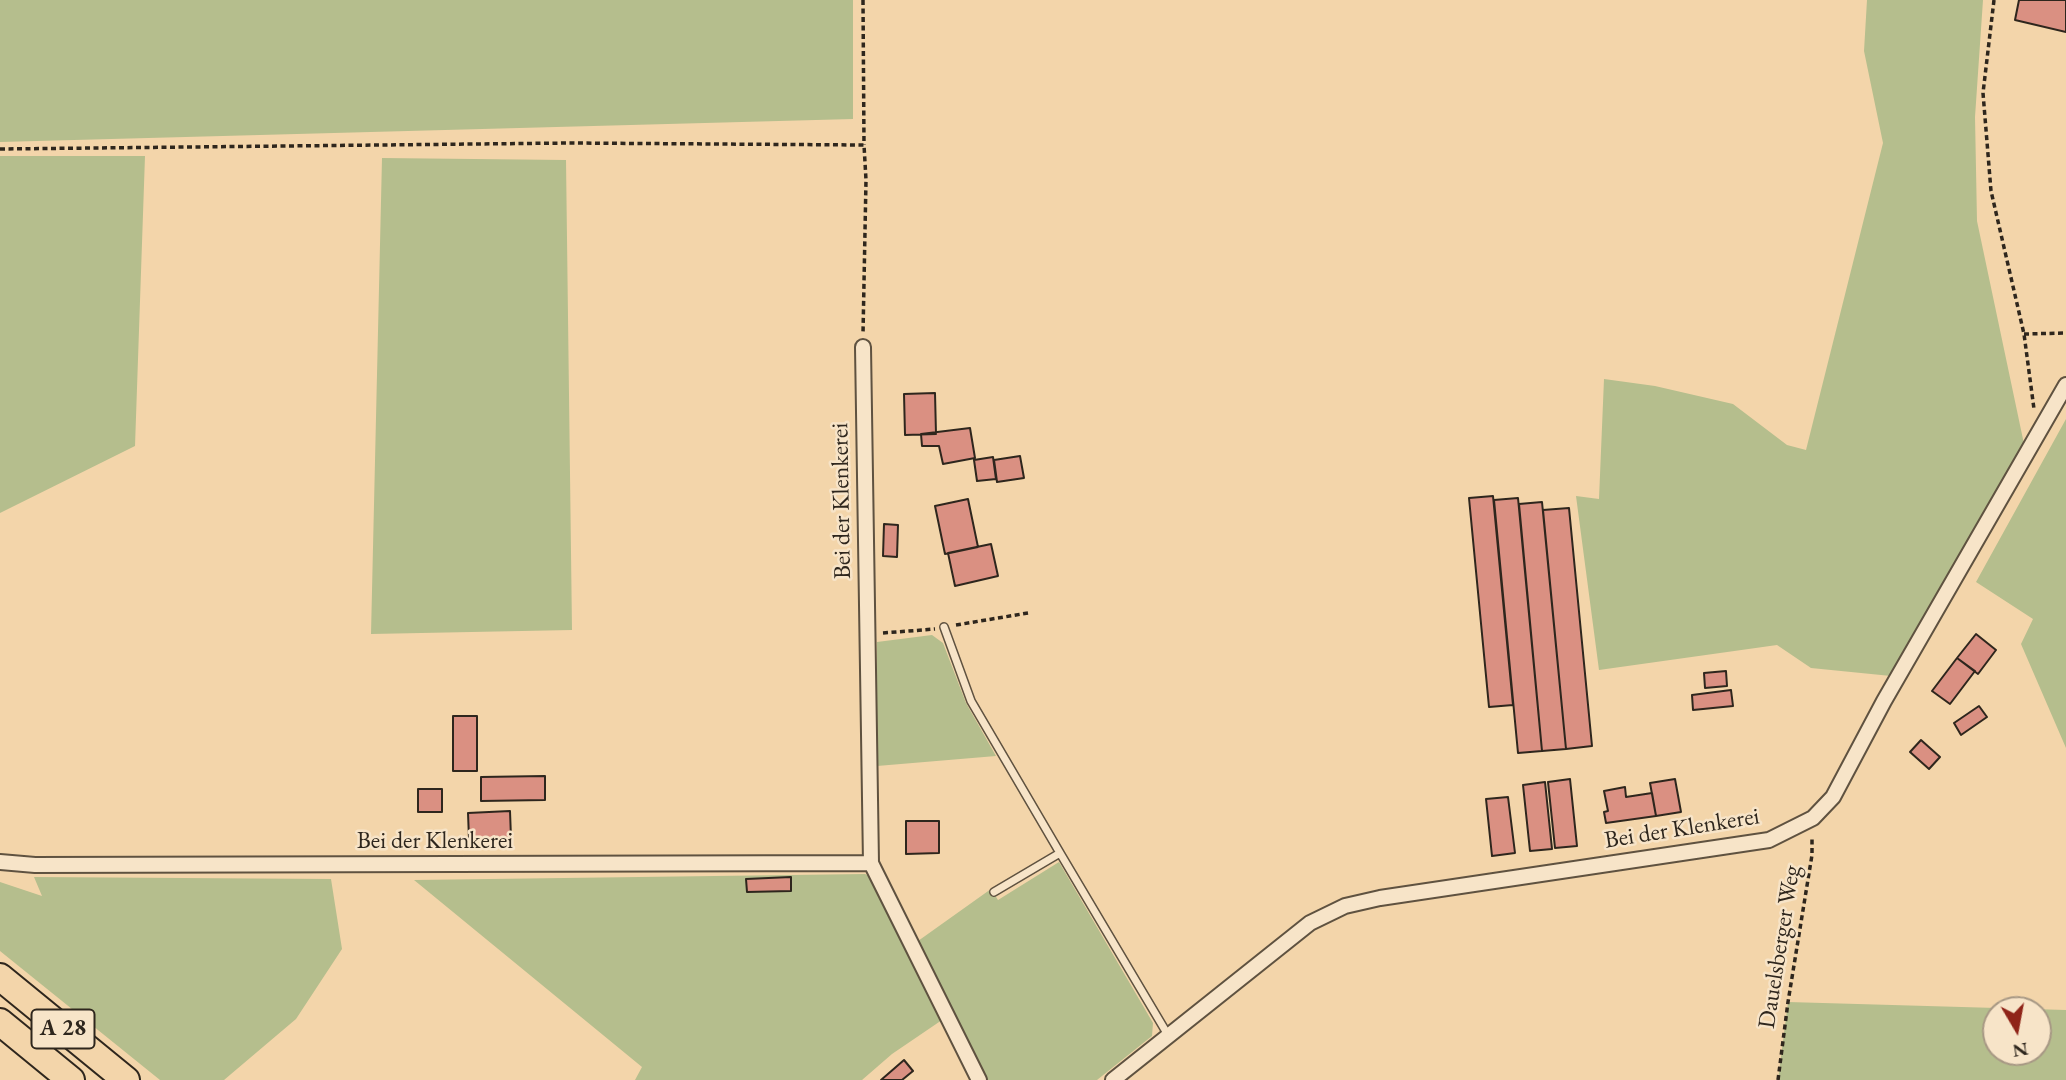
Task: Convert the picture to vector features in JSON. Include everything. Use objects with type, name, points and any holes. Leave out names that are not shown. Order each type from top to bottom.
[{"type":"highway","name":"A 28","points":[[0,977],[126,1080]]},
{"type":"highway","name":"A 28","points":[[0,1021],[71,1080]]},
{"type":"street","name":"Bei der Klenkerei","points":[[863,347],[871,863],[979,1080]]},
{"type":"street","name":"Bei der Klenkerei","points":[[1113,1080],[1310,923],[1345,906],[1380,898],[1769,840],[1813,818],[1833,797],[1891,689],[2066,385]]},
{"type":"street","name":"Bei der Klenkerei","points":[[0,862],[871,863]]},
{"type":"lane","points":[[944,627],[971,701],[1169,1036]]},
{"type":"lane","points":[[994,892],[1060,853]]},
{"type":"path","points":[[863,0],[866,180],[863,347]]},
{"type":"path","points":[[1994,0],[1983,93],[1991,191],[2024,334],[2037,435]]},
{"type":"path","points":[[0,149],[570,143],[864,145]]},
{"type":"path","points":[[2024,334],[2066,333]]},
{"type":"path","name":"Dauelsberger Weg","points":[[1778,1080],[1812,855],[1813,818]]},
{"type":"green space","points":[[0,0],[853,0],[853,119],[0,142]]},
{"type":"green space","points":[[1867,0],[1983,0],[1975,117],[1977,221],[2024,444],[1891,676],[1811,668],[1777,645],[1599,670],[1576,496],[1599,499],[1604,379],[1655,386],[1733,404],[1787,445],[1806,450],[1883,143],[1864,51]]},
{"type":"green space","points":[[0,156],[145,156],[135,446],[0,513]]},
{"type":"green space","points":[[382,158],[566,160],[572,630],[371,634]]},
{"type":"green space","points":[[2066,419],[2066,748],[2021,644],[2033,619],[1976,582]]},
{"type":"green space","points":[[932,635],[943,643],[966,703],[996,756],[877,766],[877,642]]},
{"type":"green space","points":[[1059,862],[1153,1023],[1152,1036],[1097,1080],[987,1080],[918,941],[991,889],[998,900]]},
{"type":"green space","points":[[865,874],[871,877],[942,1020],[892,1054],[862,1080],[635,1080],[642,1067],[414,880]]},
{"type":"green space","points":[[34,877],[331,879],[342,949],[296,1019],[224,1080],[160,1080],[0,951],[0,882],[42,896]]},
{"type":"green space","points":[[1788,1002],[1982,1008],[1982,1066],[2052,1066],[2052,1010],[2066,1010],[2066,1080],[1778,1080]]},
{"type":"building","points":[[2019,0],[2066,0],[2066,32],[2015,20]]},
{"type":"building","points":[[935,393],[936,434],[905,435],[904,394]]},
{"type":"building","points":[[970,428],[975,458],[943,464],[939,446],[922,446],[921,434]]},
{"type":"building","points":[[1020,456],[1024,478],[997,482],[994,460]]},
{"type":"building","points":[[993,457],[996,479],[977,481],[974,460]]},
{"type":"building","points":[[1493,496],[1513,705],[1489,707],[1469,498]]},
{"type":"building","points":[[1518,498],[1542,751],[1518,753],[1494,500]]},
{"type":"building","points":[[968,499],[978,547],[945,554],[935,506]]},
{"type":"building","points":[[1542,502],[1566,749],[1542,751],[1519,504]]},
{"type":"building","points":[[1569,508],[1592,746],[1566,749],[1543,510]]},
{"type":"building","points":[[884,524],[898,525],[897,557],[883,556]]},
{"type":"building","points":[[991,544],[998,576],[955,586],[948,553]]},
{"type":"building","points":[[1976,634],[1996,650],[1978,674],[1957,658]]},
{"type":"building","points":[[1957,658],[1975,671],[1950,704],[1932,691]]},
{"type":"building","points":[[1726,671],[1727,686],[1705,688],[1704,673]]},
{"type":"building","points":[[1731,690],[1733,706],[1693,710],[1692,695]]},
{"type":"building","points":[[1979,706],[1987,717],[1961,735],[1954,723]]},
{"type":"building","points":[[453,716],[477,716],[477,771],[453,771]]},
{"type":"building","points":[[1921,740],[1940,757],[1929,769],[1910,752]]},
{"type":"building","points":[[545,776],[545,800],[481,801],[481,777]]},
{"type":"building","points":[[1570,779],[1577,846],[1555,848],[1548,782]]},
{"type":"building","points":[[1675,779],[1681,812],[1656,816],[1650,783]]},
{"type":"building","points":[[1545,782],[1552,849],[1530,851],[1523,785]]},
{"type":"building","points":[[1625,787],[1626,797],[1652,793],[1656,816],[1606,823],[1604,812],[1608,811],[1604,791]]},
{"type":"building","points":[[418,789],[442,789],[442,812],[418,812]]},
{"type":"building","points":[[1508,797],[1515,853],[1492,856],[1486,799]]},
{"type":"building","points":[[510,811],[511,838],[469,839],[468,813]]},
{"type":"building","points":[[906,821],[939,821],[939,853],[906,854]]},
{"type":"building","points":[[791,877],[791,891],[747,892],[746,879]]},
{"type":"building","points":[[904,1060],[913,1071],[902,1080],[881,1080]]}]
